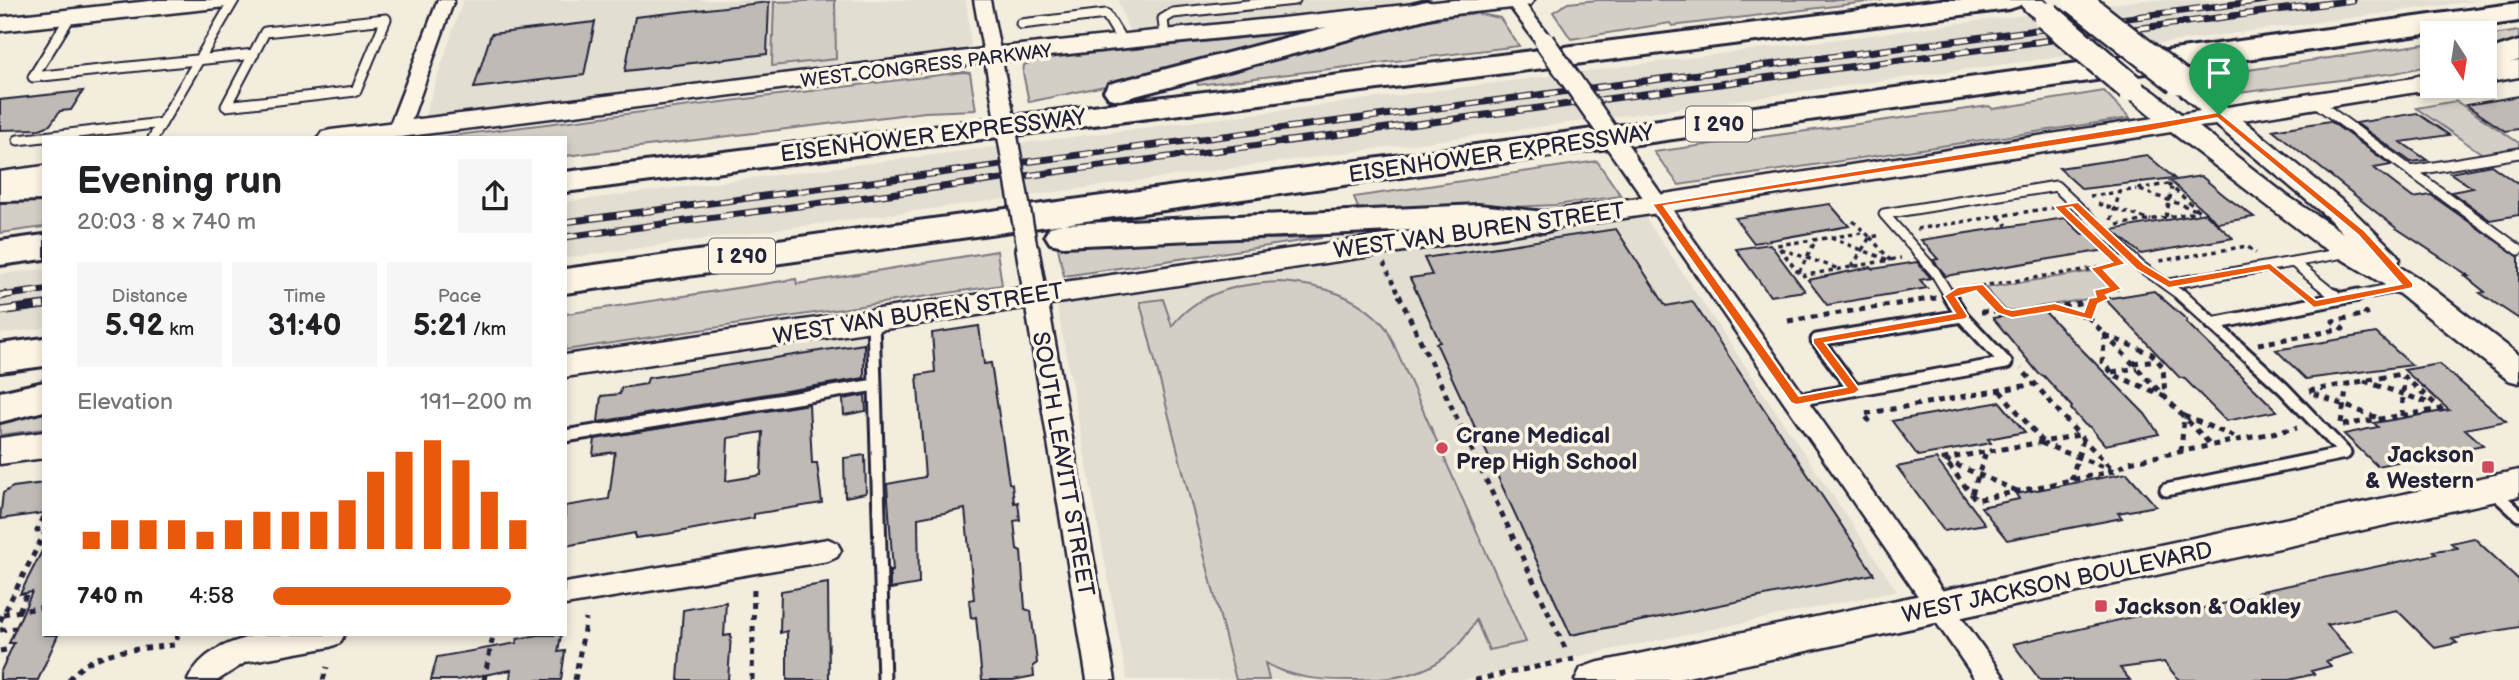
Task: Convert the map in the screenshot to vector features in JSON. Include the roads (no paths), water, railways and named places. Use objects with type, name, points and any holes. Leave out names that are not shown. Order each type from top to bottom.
[{"type":"highway","name":"EISENHOWER EXPRESSWAY","points":[[567,182],[653,171],[995,117],[2009,0]]},
{"type":"highway","points":[[995,117],[1137,87],[1422,5]]},
{"type":"highway","name":"EISENHOWER EXPRESSWAY","points":[[567,281],[2519,12]]},
{"type":"highway","points":[[2497,63],[2518,66]]},
{"type":"highway","points":[[567,165],[653,171]]},
{"type":"highway","points":[[0,190],[42,189]]},
{"type":"highway","points":[[918,231],[1009,237],[1478,216],[1544,220]]},
{"type":"highway","points":[[0,253],[42,247]]},
{"type":"highway","points":[[0,358],[42,352]]},
{"type":"highway","points":[[0,407],[42,396]]},
{"type":"street","points":[[0,24],[226,0]]},
{"type":"street","points":[[398,130],[446,0]]},
{"type":"street","name":"SOUTH LEAVITT STREET","points":[[982,0],[992,55],[995,117],[1027,247],[1101,680]]},
{"type":"street","points":[[1514,0],[1992,680]]},
{"type":"street","name":"WEST CONGRESS PARKWAY","points":[[348,136],[992,55],[1123,42],[1422,5],[1522,0]]},
{"type":"street","points":[[2029,0],[2130,87],[2276,201],[2409,286],[2519,372]]},
{"type":"street","points":[[2076,0],[2178,80],[2362,233],[2409,286]]},
{"type":"street","points":[[2497,72],[2518,66]]},
{"type":"street","name":"WEST VAN BUREN STREET","points":[[567,366],[1658,204],[2420,84]]},
{"type":"street","points":[[0,180],[42,174]]},
{"type":"street","points":[[0,451],[42,445]]},
{"type":"street","name":"WEST JACKSON BOULEVARD","points":[[1595,680],[2505,486]]},
{"type":"street","points":[[567,594],[828,550]]},
{"type":"street","points":[[209,671],[239,650],[324,636]]},
{"type":"lane","points":[[154,136],[234,0]]},
{"type":"lane","points":[[1165,37],[1163,19],[1173,13],[1295,0]]},
{"type":"lane","points":[[1021,24],[1106,14],[1123,42]]},
{"type":"lane","points":[[70,17],[33,77],[244,57],[254,54],[265,32],[386,19],[356,91],[226,106],[254,54]]},
{"type":"lane","points":[[2313,100],[2519,250]]},
{"type":"lane","points":[[52,136],[162,123]]},
{"type":"lane","points":[[18,140],[42,137]]},
{"type":"lane","points":[[2410,171],[2519,153]]},
{"type":"lane","points":[[1796,400],[2007,363],[1962,316],[1918,252],[1884,214],[2056,186],[2140,266],[2169,284],[2284,389],[2345,453],[2166,491]]},
{"type":"lane","points":[[2169,284],[2353,252]]},
{"type":"lane","points":[[2293,262],[2338,299]]},
{"type":"lane","points":[[2212,324],[2409,286]]},
{"type":"lane","points":[[1854,390],[1817,341],[1962,316]]},
{"type":"lane","points":[[873,320],[884,680]]},
{"type":"lane","points":[[567,436],[875,386]]},
{"type":"lane","points":[[2505,486],[2519,515]]},
{"type":"railway","points":[[567,222],[2266,0]]},
{"type":"railway","points":[[567,237],[2353,0]]},
{"type":"railway","points":[[5,295],[0,296],[42,290]]},
{"type":"railway","points":[[0,311],[42,305]]},
{"type":"place","name":"Crane Medical Prep High School","points":[[1442,448]]},
{"type":"place","name":"Jackson & Western","points":[[2488,467]]},
{"type":"place","name":"Jackson & Oakley","points":[[2101,606]]}]
